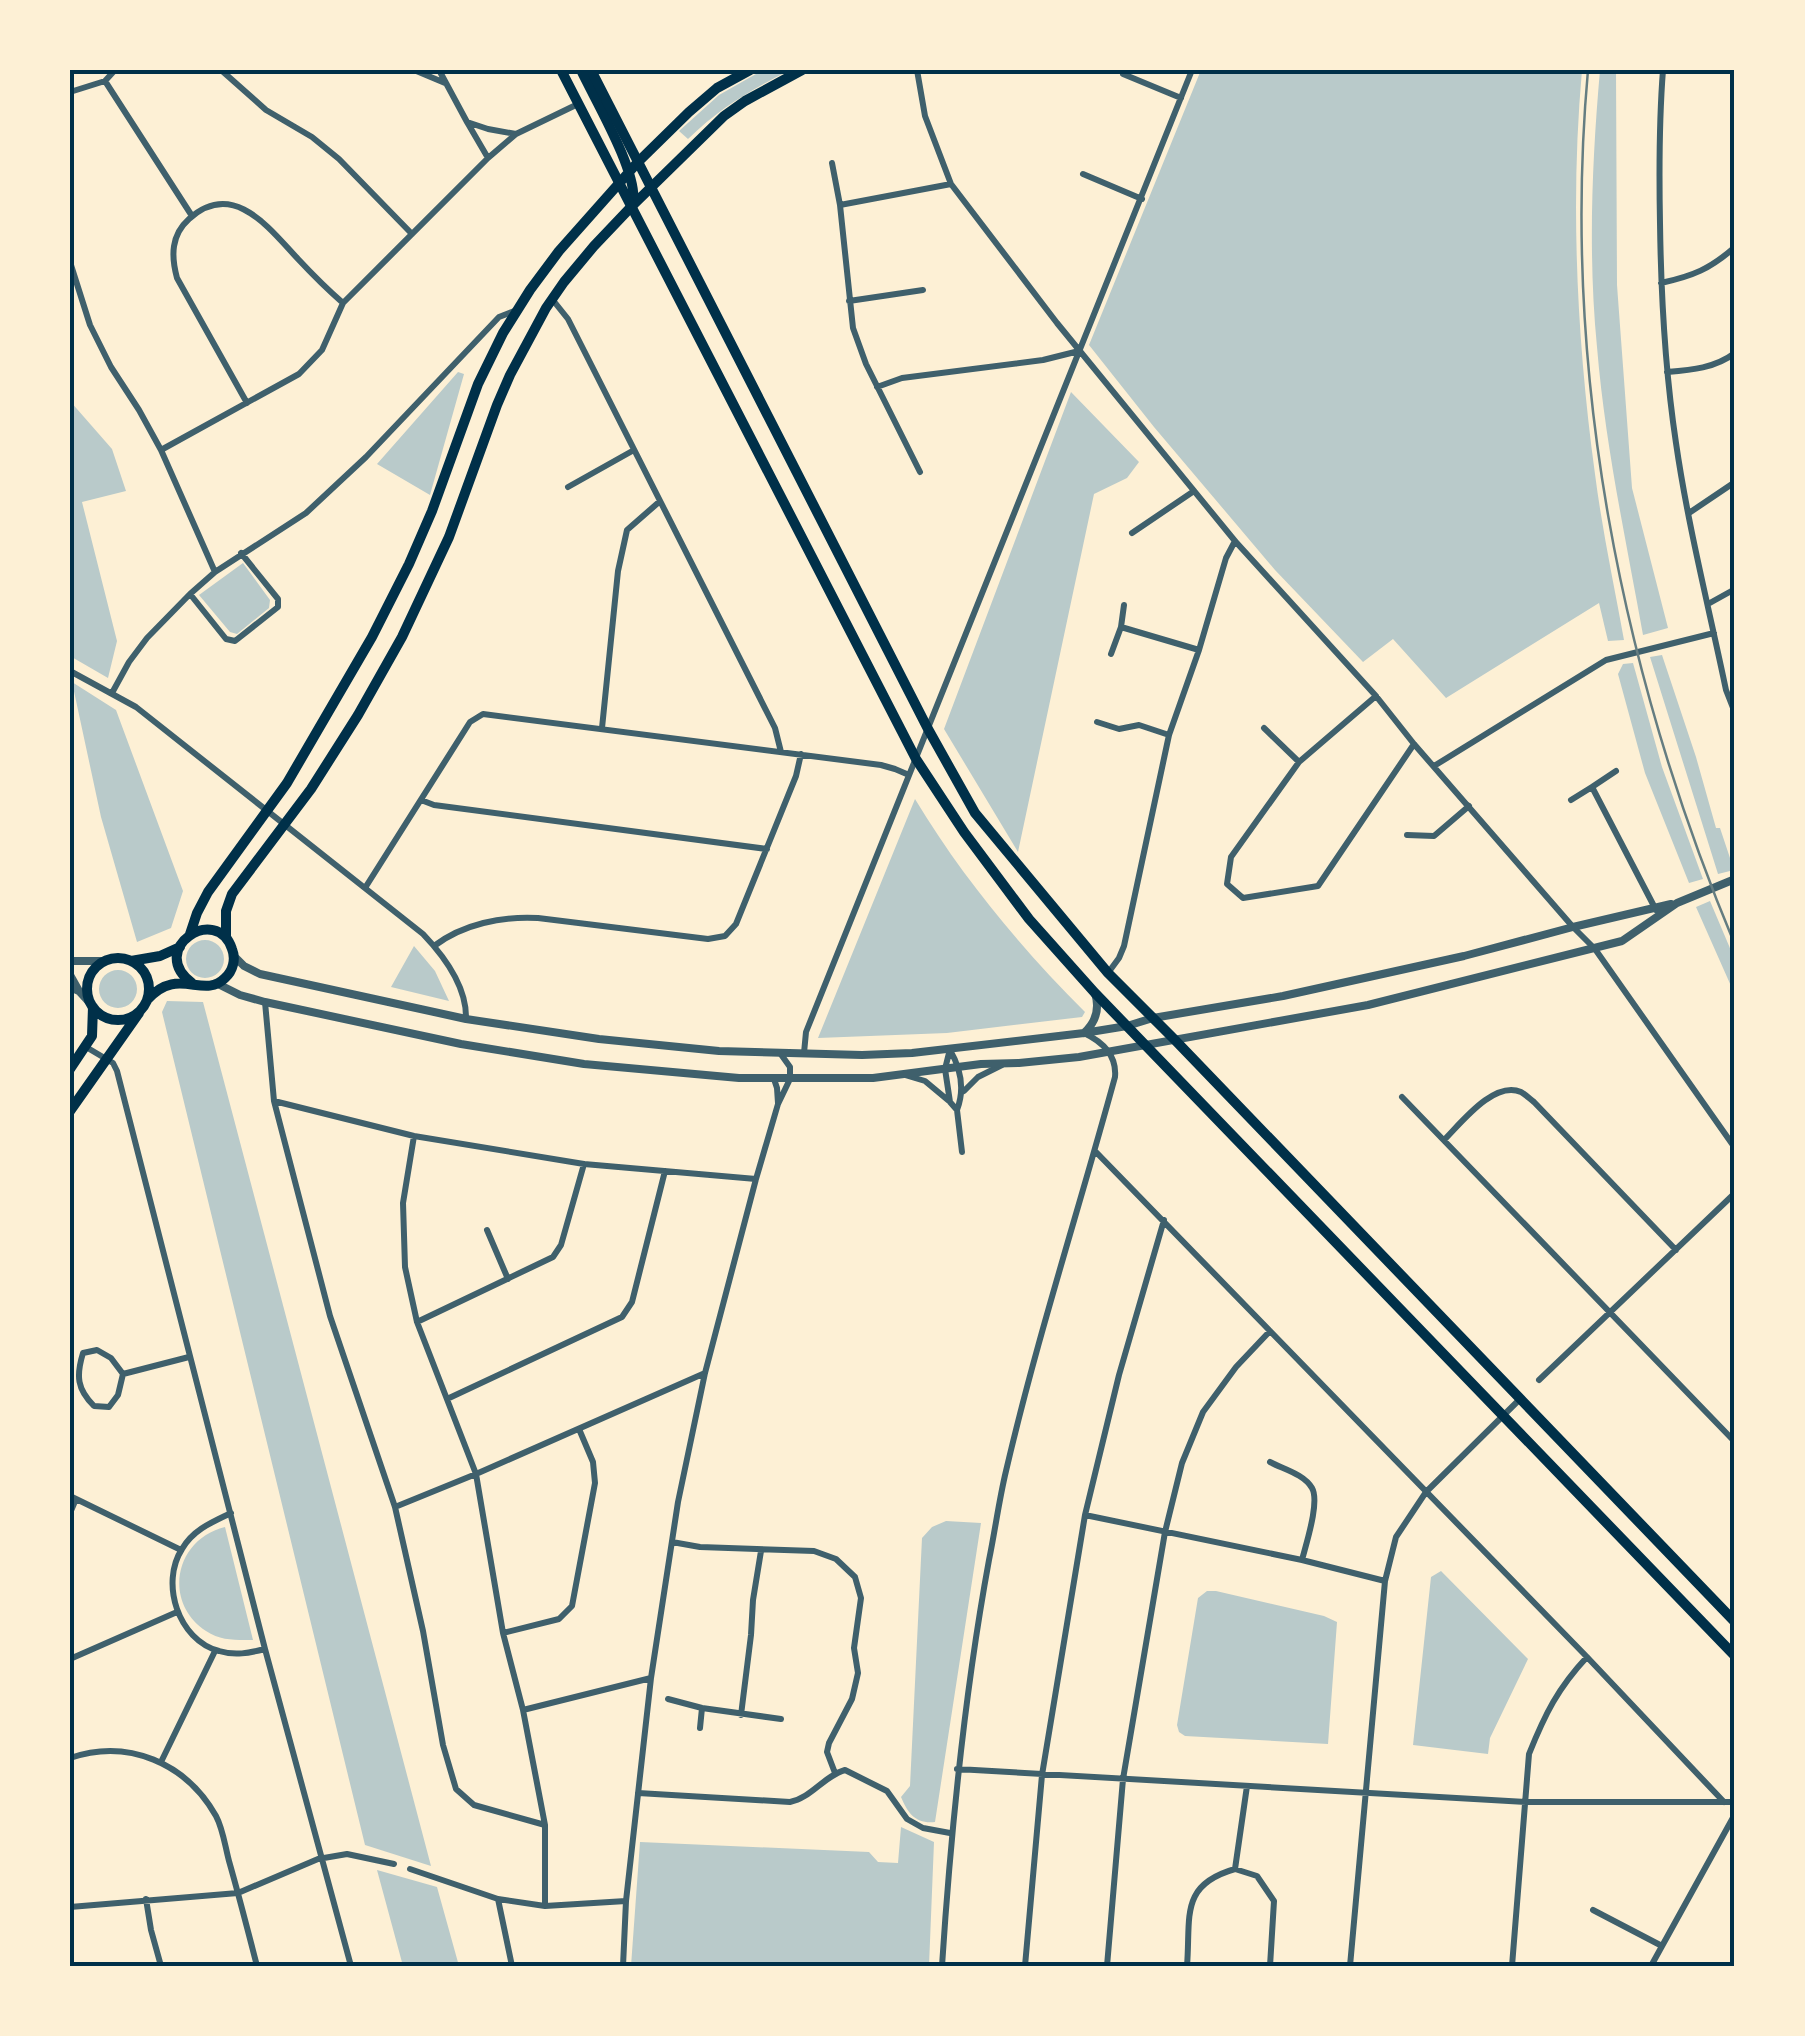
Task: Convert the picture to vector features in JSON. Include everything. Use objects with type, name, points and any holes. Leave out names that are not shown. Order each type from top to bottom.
[{"type":"main road","points":[[561,70],[916,758],[964,832],[1029,919],[1095,992],[1735,1656]]},
{"type":"main road","points":[[581,70],[629,172],[634,193],[632,206]]},
{"type":"main road","points":[[591,70],[928,729],[976,812],[1108,973],[1735,1622]]},
{"type":"main road","points":[[192,983],[180,971],[180,947],[190,934],[208,892],[288,783],[409,564],[452,461],[478,384],[517,310],[546,268],[638,162],[717,88],[750,70]]},
{"type":"main road","points":[[92,1005],[102,1015],[129,1018],[168,984],[210,986],[230,972],[234,956],[226,938],[226,911],[232,894],[311,789],[402,637],[448,537],[497,404],[552,299],[594,246],[724,116],[802,70]]},
{"type":"main road","points":[[190,934],[208,930],[226,938]]},
{"type":"main road","points":[[130,961],[160,956],[180,947]]},
{"type":"main road","points":[[70,1068],[94,1029],[88,992],[93,972],[105,961],[119,958],[136,964],[146,975],[149,988],[145,1004],[70,1111]]},
{"type":"street","points":[[70,92],[105,81],[115,70]]},
{"type":"street","points":[[221,70],[266,110],[312,136],[339,159],[412,234]]},
{"type":"street","points":[[414,70],[447,84]]},
{"type":"street","points":[[440,70],[488,158]]},
{"type":"street","points":[[918,70],[925,116],[951,184],[1235,541],[1376,696],[1595,949],[1735,1148]]},
{"type":"street","points":[[804,1053],[806,1032],[1192,70]]},
{"type":"street","points":[[1663,70],[1659,121],[1661,283],[1675,439],[1714,633],[1735,713]]},
{"type":"street","points":[[1123,74],[1181,98]]},
{"type":"street","points":[[105,81],[192,216]]},
{"type":"street","points":[[161,450],[299,374],[322,350],[343,303],[488,158],[516,134],[578,104]]},
{"type":"street","points":[[467,122],[516,134]]},
{"type":"street","points":[[832,164],[854,328],[866,364],[920,472]]},
{"type":"street","points":[[1083,174],[1142,199]]},
{"type":"street","points":[[840,206],[951,184]]},
{"type":"street","points":[[247,403],[177,278],[173,249],[181,227],[208,207],[243,208],[253,213],[343,303]]},
{"type":"street","points":[[1661,283],[1715,265],[1735,248]]},
{"type":"street","points":[[70,262],[90,325],[161,450],[215,572]]},
{"type":"street","points":[[850,301],[923,290]]},
{"type":"street","points":[[552,299],[568,318],[775,728],[781,752]]},
{"type":"street","points":[[112,694],[147,638],[190,594],[242,553],[306,513],[500,316],[517,310]]},
{"type":"street","points":[[877,387],[902,378],[1043,360],[1080,350]]},
{"type":"street","points":[[1668,372],[1698,370],[1735,353]]},
{"type":"street","points":[[568,487],[634,450]]},
{"type":"street","points":[[1688,513],[1735,482]]},
{"type":"street","points":[[1132,533],[1194,491]]},
{"type":"street","points":[[602,728],[618,572],[627,530],[659,502]]},
{"type":"street","points":[[1108,973],[1124,946],[1169,735],[1200,650],[1226,558],[1235,541]]},
{"type":"street","points":[[190,594],[226,638],[235,641],[278,607],[278,599],[242,553]]},
{"type":"street","points":[[1708,604],[1735,589]]},
{"type":"street","points":[[1111,654],[1122,627],[1124,605]]},
{"type":"street","points":[[1122,627],[1200,650]]},
{"type":"street","points":[[1434,766],[1606,660],[1714,633]]},
{"type":"street","points":[[70,670],[136,707],[415,927],[450,969],[461,992],[466,1019]]},
{"type":"street","points":[[1376,696],[1299,762],[1231,857],[1228,884],[1243,898],[1318,886],[1414,744]]},
{"type":"street","points":[[364,888],[470,722],[478,716],[494,714],[802,754],[888,766],[909,776]]},
{"type":"street","points":[[1098,722],[1119,729],[1138,725],[1169,735]]},
{"type":"street","points":[[1264,728],[1299,762]]},
{"type":"street","points":[[434,946],[466,929],[528,918],[698,938],[719,938],[729,933],[767,848],[802,754]]},
{"type":"street","points":[[1571,800],[1616,771]]},
{"type":"street","points":[[1592,787],[1657,911]]},
{"type":"street","points":[[420,800],[434,805],[767,848]]},
{"type":"street","points":[[1406,835],[1434,836],[1469,806]]},
{"type":"street","points":[[234,956],[260,974],[466,1019],[599,1039],[719,1051],[868,1055],[1084,1033],[1366,979],[1573,927],[1657,911],[1735,879]]},
{"type":"street","points":[[218,984],[265,1002],[522,1056],[639,1070],[790,1079],[873,1078],[1108,1051],[1368,1005],[1595,949],[1622,940],[1657,911]]},
{"type":"street","points":[[70,960],[105,961]]},
{"type":"street","points":[[70,976],[74,989],[92,1005]]},
{"type":"street","points":[[1084,1033],[1096,1017],[1095,992]]},
{"type":"street","points":[[265,1002],[274,1101],[330,1316],[395,1507],[443,1745],[456,1788],[474,1805],[546,1825]]},
{"type":"street","points":[[942,1966],[957,1768],[976,1629],[1005,1474],[1042,1327],[1114,1077],[1115,1062],[1108,1051],[1084,1033]]},
{"type":"street","points":[[86,1047],[113,1063],[117,1071],[265,1649],[351,1966]]},
{"type":"street","points":[[950,1048],[960,1067],[962,1094],[957,1110],[962,1152]]},
{"type":"street","points":[[950,1048],[945,1069],[950,1102]]},
{"type":"street","points":[[624,1966],[626,1902],[651,1678],[672,1542],[705,1373],[756,1178],[778,1104],[790,1079],[790,1067],[779,1052]]},
{"type":"street","points":[[962,1094],[978,1077],[1004,1064]]},
{"type":"street","points":[[902,1074],[925,1081],[957,1110]]},
{"type":"street","points":[[774,1078],[778,1104]]},
{"type":"street","points":[[1444,1140],[1492,1095],[1507,1090],[1520,1092],[1676,1250]]},
{"type":"street","points":[[1402,1097],[1735,1442]]},
{"type":"street","points":[[274,1101],[414,1136],[584,1164],[756,1178]]},
{"type":"street","points":[[414,1136],[403,1203],[404,1267],[416,1322],[476,1474],[503,1632],[546,1825],[545,1906]]},
{"type":"street","points":[[1095,1151],[1724,1802]]},
{"type":"street","points":[[416,1322],[554,1257],[584,1164]]},
{"type":"street","points":[[447,1399],[622,1317],[632,1302],[665,1171]]},
{"type":"street","points":[[1539,1380],[1735,1193]]},
{"type":"street","points":[[1025,1966],[1042,1775],[1085,1515],[1119,1376],[1164,1220]]},
{"type":"street","points":[[487,1230],[508,1278]]},
{"type":"street","points":[[1108,1966],[1124,1779],[1165,1532],[1182,1462],[1203,1412],[1236,1367],[1270,1331]]},
{"type":"street","points":[[97,1350],[111,1358],[123,1374],[118,1395],[109,1406],[94,1406],[84,1395],[77,1372],[83,1354],[97,1350]]},
{"type":"street","points":[[123,1374],[189,1357]]},
{"type":"street","points":[[395,1507],[705,1373]]},
{"type":"street","points":[[1350,1966],[1385,1581],[1396,1537],[1426,1492],[1521,1398]]},
{"type":"street","points":[[503,1632],[559,1619],[572,1606],[595,1483],[594,1462],[579,1429]]},
{"type":"street","points":[[1270,1462],[1300,1477],[1312,1488],[1315,1502],[1302,1560]]},
{"type":"street","points":[[70,1513],[73,1498],[181,1550]]},
{"type":"street","points":[[231,1513],[202,1527],[181,1550],[170,1582],[177,1612],[193,1634],[215,1651],[239,1654],[265,1649]]},
{"type":"street","points":[[1085,1515],[1385,1581]]},
{"type":"street","points":[[672,1542],[700,1547],[814,1552],[836,1559],[855,1577],[861,1598],[854,1648],[858,1673],[852,1699],[829,1743],[827,1752],[835,1773]]},
{"type":"street","points":[[741,1714],[761,1551]]},
{"type":"street","points":[[70,1659],[177,1612]]},
{"type":"street","points":[[161,1762],[215,1651]]},
{"type":"street","points":[[1512,1966],[1529,1754],[1564,1683],[1587,1657]]},
{"type":"street","points":[[523,1710],[651,1678]]},
{"type":"street","points":[[668,1699],[781,1719]]},
{"type":"street","points":[[700,1728],[702,1708]]},
{"type":"street","points":[[70,1758],[85,1753],[124,1751],[161,1762],[196,1788],[218,1819],[257,1966]]},
{"type":"street","points":[[957,1768],[1526,1802],[1735,1802]]},
{"type":"street","points":[[638,1793],[790,1802],[845,1770],[887,1792],[907,1819],[923,1828],[950,1833]]},
{"type":"street","points":[[1235,1868],[1246,1786]]},
{"type":"street","points":[[1651,1966],[1735,1814]]},
{"type":"street","points":[[70,1907],[238,1893],[323,1858],[347,1854],[394,1864]]},
{"type":"street","points":[[1187,1966],[1192,1902],[1201,1884],[1214,1874],[1235,1868],[1257,1876],[1274,1901],[1270,1966]]},
{"type":"street","points":[[410,1869],[498,1899],[545,1906],[626,1902]]},
{"type":"street","points":[[146,1899],[161,1966]]},
{"type":"street","points":[[498,1899],[512,1966]]},
{"type":"street","points":[[1593,1910],[1662,1946]]},
{"type":"shaded area","points":[[763,70],[790,70],[736,100],[688,139],[679,131],[719,95]]},
{"type":"shaded area","points":[[1201,70],[1582,70],[1576,171],[1580,323],[1598,495],[1624,640],[1608,641],[1599,603],[1446,698],[1393,639],[1363,662],[1275,570],[1089,345]]},
{"type":"shaded area","points":[[1600,70],[1616,70],[1617,285],[1632,488],[1668,628],[1643,635],[1611,456],[1594,312],[1592,208]]},
{"type":"shaded area","points":[[458,372],[464,374],[430,495],[377,464]]},
{"type":"shaded area","points":[[1071,392],[1139,462],[1127,478],[1094,494],[1018,852],[944,729]]},
{"type":"shaded area","points":[[70,401],[112,449],[126,491],[82,502],[117,641],[108,678],[70,656]]},
{"type":"shaded area","points":[[243,563],[270,600],[269,608],[237,634],[230,632],[199,595]]},
{"type":"shaded area","points":[[1662,655],[1716,828],[1720,828],[1734,870],[1718,874],[1650,657]]},
{"type":"shaded area","points":[[1633,663],[1662,767],[1703,879],[1689,883],[1645,773],[1618,674],[1623,664]]},
{"type":"shaded area","points":[[72,682],[116,710],[183,891],[171,928],[137,942],[101,817]]},
{"type":"shaded area","points":[[915,799],[973,884],[1015,937],[1085,1012],[1082,1017],[947,1033],[818,1038]]},
{"type":"shaded area","points":[[1710,901],[1735,960],[1735,995],[1696,907]]},
{"type":"shaded area","points":[[205,940],[218,946],[224,959],[218,972],[205,978],[192,972],[186,959],[192,946]]},
{"type":"shaded area","points":[[414,946],[435,971],[449,1001],[391,987]]},
{"type":"shaded area","points":[[118,970],[131,976],[137,989],[131,1002],[118,1008],[105,1002],[99,989],[105,976]]},
{"type":"shaded area","points":[[167,1001],[203,1002],[431,1866],[365,1845],[162,1012]]},
{"type":"shaded area","points":[[946,1521],[981,1523],[935,1822],[928,1822],[914,1817],[901,1797],[910,1786],[922,1538],[932,1527]]},
{"type":"shaded area","points":[[225,1527],[253,1640],[229,1639],[206,1631],[192,1619],[179,1589],[185,1558],[195,1544]]},
{"type":"shaded area","points":[[1441,1571],[1528,1659],[1490,1738],[1488,1754],[1413,1745],[1431,1577]]},
{"type":"shaded area","points":[[1207,1591],[1337,1622],[1328,1744],[1185,1736],[1179,1732],[1198,1598]]},
{"type":"shaded area","points":[[901,1827],[934,1842],[929,1966],[631,1966],[640,1842],[869,1852],[878,1862],[898,1863]]},
{"type":"shaded area","points":[[377,1870],[437,1887],[459,1966],[403,1966]]},
{"type":"railway","points":[[1588,70],[1582,182],[1583,294],[1592,405],[1608,516],[1631,626],[1660,734],[1735,945]]}]
